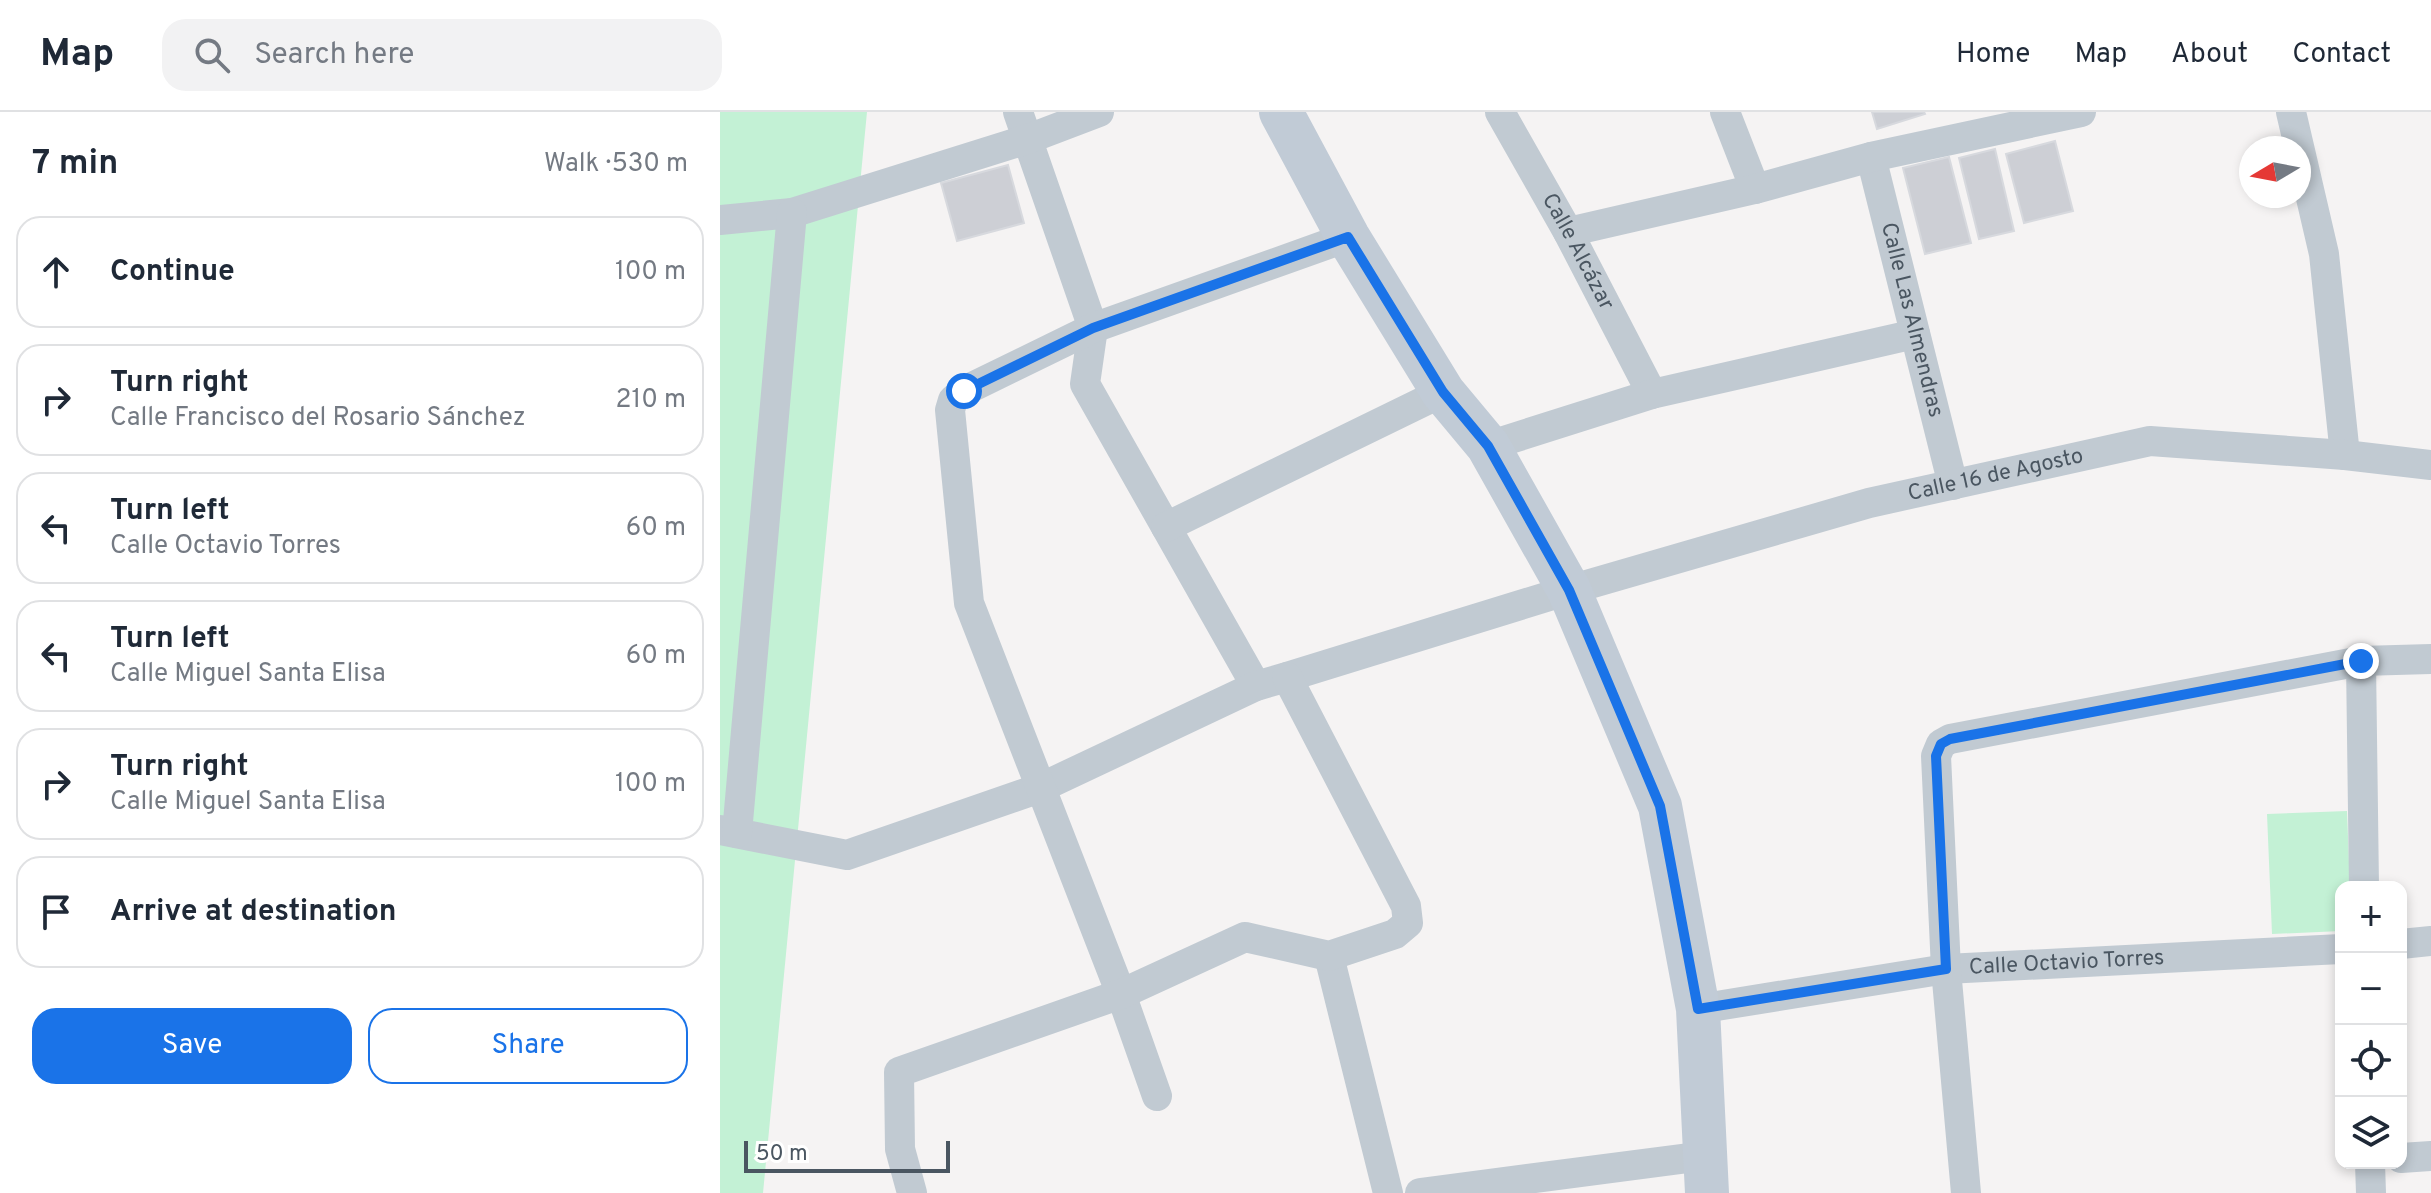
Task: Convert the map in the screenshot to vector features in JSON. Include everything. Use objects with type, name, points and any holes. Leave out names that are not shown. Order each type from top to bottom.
[{"type":"street","points":[[720,220],[792,213],[1023,126],[1099,112]]},
{"type":"street","points":[[1281,112],[1348,237],[1443,392],[1488,446],[1569,590],[1660,806],[1698,1009],[1706,1174],[1420,1193]]},
{"type":"street","name":"Calle Alcázar","points":[[1500,112],[1568,232],[1652,394]]},
{"type":"street","points":[[1725,112],[1755,189]]},
{"type":"street","points":[[1568,232],[1755,189],[1871,157],[2081,112]]},
{"type":"street","points":[[2291,112],[2324,254],[2345,455]]},
{"type":"street","points":[[1023,126],[1093,328],[1085,384],[1256,686]]},
{"type":"street","name":"Calle Las Almendras","points":[[1871,157],[1953,485]]},
{"type":"street","points":[[728,832],[792,213]]},
{"type":"street","points":[[1157,1096],[1121,994],[969,603],[950,410],[953,400],[964,391],[1093,328],[1348,237]]},
{"type":"street","points":[[1488,446],[1652,394],[1915,334]]},
{"type":"street","points":[[1166,527],[1443,392]]},
{"type":"street","name":"Calle 16 de Agosto","points":[[728,832],[847,855],[1040,788],[1256,686],[1569,590],[1869,503],[2150,441],[2345,455],[2431,465]]},
{"type":"street","points":[[1973,1192],[1946,969],[1936,756],[1941,744],[1950,739],[2361,661],[2431,659]]},
{"type":"street","points":[[2361,661],[2364,881]]},
{"type":"street","points":[[912,1193],[900,1149],[899,1072],[1121,994],[1245,937],[1329,956],[1395,934],[1408,923],[1406,906],[1287,677]]},
{"type":"street","points":[[2407,943],[2431,941]]},
{"type":"street","name":"Calle Octavio Torres","points":[[1698,1009],[1946,969],[2335,949]]},
{"type":"street","points":[[1329,956],[1388,1193]]},
{"type":"street","points":[[2407,1158],[2431,1156]]},
{"type":"street","points":[[2370,1169],[2371,1193]]},
{"type":"green space","points":[[720,112],[867,112],[763,1193],[720,1193]]},
{"type":"green space","points":[[2347,811],[2350,881],[2335,881],[2335,931],[2272,934],[2267,814]]},
{"type":"building","points":[[1872,112],[1924,112],[1925,114],[1877,129]]},
{"type":"building","points":[[2055,141],[2073,211],[2024,223],[2006,154]]},
{"type":"building","points":[[1995,149],[2014,231],[1979,239],[1959,158]]},
{"type":"building","points":[[1949,157],[1971,243],[1925,254],[1903,168]]},
{"type":"building","points":[[1008,165],[1024,223],[957,241],[941,183]]},
{"type":"route","points":[[964,391],[1093,328],[1348,237],[1443,392],[1488,446],[1569,590],[1660,806],[1698,1009],[1946,969],[1936,756],[1941,744],[1950,739],[2361,661]]}]
